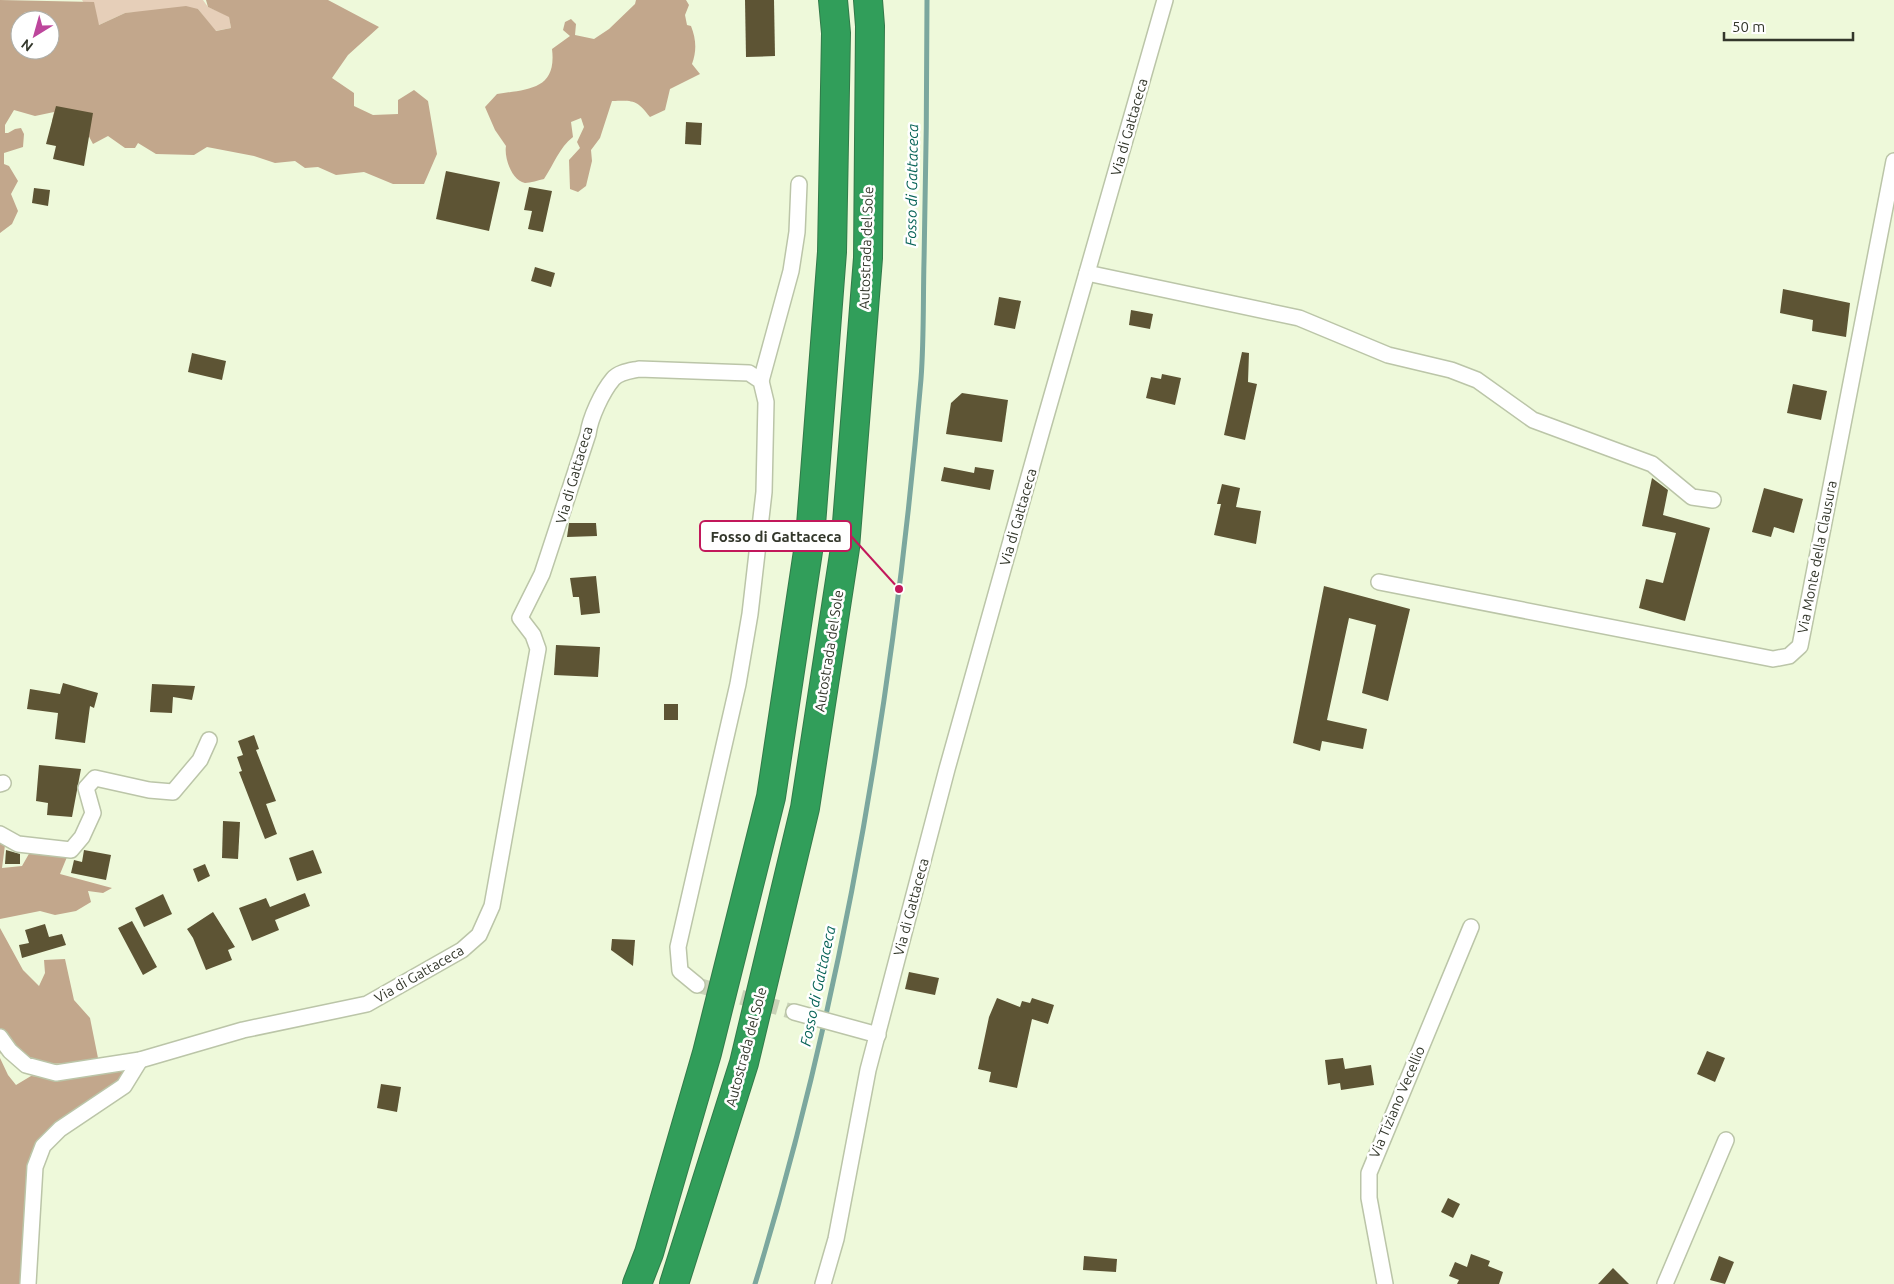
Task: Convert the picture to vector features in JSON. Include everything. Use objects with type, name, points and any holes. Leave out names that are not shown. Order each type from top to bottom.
[{"type":"highway","points":[[637,1284],[649,1252],[707,1053],[773,788],[810,538],[829,301],[833,242],[836,33],[833,0]]},
{"type":"highway","name":"Autostrada del Sole","points":[[674,1284],[744,1063],[803,817],[845,548],[868,258],[870,26],[868,0]]},
{"type":"street","name":"Via di Gattaceca","points":[[824,1284],[836,1240],[868,1070],[948,769],[1165,0]]},
{"type":"street","name":"Via Monte della Clausura","points":[[1379,582],[1773,659],[1789,656],[1800,646],[1894,161]]},
{"type":"street","points":[[696,985],[680,971],[678,947],[738,684],[750,614],[764,492],[766,402],[761,381],[791,271],[797,232],[799,184]]},
{"type":"street","points":[[1087,273],[1299,318],[1388,355],[1451,370],[1477,380],[1533,420],[1652,464],[1692,497],[1713,500]]},
{"type":"street","name":"Via di Gattaceca","points":[[0,1037],[10,1051],[26,1064],[56,1073],[140,1060],[243,1030],[367,1004],[462,950],[479,935],[492,906],[538,649],[533,635],[520,618],[542,574],[588,434],[590,420],[613,379],[624,372],[639,368],[749,373],[761,381]]},
{"type":"street","points":[[0,834],[18,844],[71,850],[82,837],[93,813],[86,788],[95,778],[149,790],[173,792],[200,760],[208,740]]},
{"type":"street","name":"Via Tiziano Vecellio","points":[[1385,1284],[1370,1209],[1369,1173],[1471,927]]},
{"type":"street","points":[[794,1012],[878,1035]]},
{"type":"street","points":[[28,1284],[35,1167],[43,1146],[60,1129],[124,1086],[140,1060]]},
{"type":"street","points":[[1665,1284],[1726,1140]]},
{"type":"shaded area","points":[[0,0],[94,2],[99,25],[125,13],[186,6],[198,9],[216,31],[231,28],[229,17],[208,7],[206,0],[328,0],[379,27],[348,55],[332,78],[354,93],[354,106],[373,115],[398,114],[398,100],[414,90],[428,101],[437,154],[424,184],[393,184],[364,172],[336,175],[318,167],[305,168],[295,161],[275,163],[254,156],[207,147],[194,155],[156,154],[138,143],[135,148],[125,148],[108,136],[93,144],[86,131],[52,121],[54,112],[35,116],[14,110],[5,125],[5,133],[21,128],[24,134],[23,147],[4,153],[4,164],[9,166],[18,181],[11,194],[18,211],[12,224],[0,233]]},
{"type":"shaded area","points":[[82,0],[203,0],[208,7],[229,16],[231,28],[215,31],[198,9],[125,13],[99,25]]},
{"type":"shaded area","points":[[636,0],[686,0],[689,5],[685,15],[687,25],[691,26],[695,40],[695,54],[692,64],[700,74],[670,89],[665,110],[650,117],[642,107],[634,102],[612,101],[600,138],[591,150],[592,161],[586,186],[578,192],[570,189],[569,160],[580,148],[577,142],[584,127],[581,118],[571,122],[573,137],[560,151],[544,179],[527,183],[520,181],[512,173],[506,156],[506,146],[495,130],[485,107],[497,94],[519,91],[538,85],[545,80],[550,73],[552,49],[570,36],[563,30],[565,22],[571,19],[576,24],[575,35],[594,39],[609,29],[635,4]]},
{"type":"shaded area","points":[[0,843],[5,845],[2,868],[22,866],[30,852],[67,857],[60,874],[112,888],[103,893],[88,891],[91,902],[76,911],[55,915],[40,911],[0,919]]},
{"type":"shaded area","points":[[0,928],[23,970],[39,986],[45,973],[44,960],[65,959],[74,1000],[90,1018],[98,1058],[87,1063],[41,1064],[5,1046],[0,1054]]},
{"type":"shaded area","points":[[0,1058],[8,1075],[16,1085],[31,1076],[47,1077],[118,1067],[125,1072],[120,1081],[38,1142],[30,1155],[29,1215],[23,1284],[0,1284]]},
{"type":"building","points":[[745,0],[774,0],[775,56],[746,57]]},
{"type":"building","points":[[56,106],[93,113],[84,166],[53,159],[56,146],[46,144]]},
{"type":"building","points":[[686,122],[702,123],[701,145],[685,144]]},
{"type":"building","points":[[446,171],[500,182],[489,231],[436,219]]},
{"type":"building","points":[[529,187],[552,191],[543,232],[528,229],[532,211],[524,210]]},
{"type":"building","points":[[34,188],[50,190],[48,206],[32,203]]},
{"type":"building","points":[[535,267],[555,273],[551,287],[531,281]]},
{"type":"building","points":[[1783,289],[1850,303],[1846,337],[1812,331],[1813,320],[1780,313]]},
{"type":"building","points":[[999,297],[1021,301],[1015,329],[994,325]]},
{"type":"building","points":[[1131,310],[1153,314],[1150,329],[1129,325]]},
{"type":"building","points":[[1242,352],[1249,353],[1248,382],[1257,384],[1245,440],[1224,435]]},
{"type":"building","points":[[192,353],[226,361],[222,380],[188,372]]},
{"type":"building","points":[[1162,374],[1181,378],[1175,405],[1146,398],[1151,377],[1161,379]]},
{"type":"building","points":[[1793,384],[1827,391],[1821,420],[1787,413]]},
{"type":"building","points":[[962,393],[1008,400],[1002,442],[946,434],[951,403]]},
{"type":"building","points":[[944,467],[974,473],[975,467],[994,470],[990,490],[941,481]]},
{"type":"building","points":[[1652,478],[1668,490],[1663,515],[1710,528],[1685,621],[1639,608],[1646,579],[1663,583],[1676,533],[1642,526]]},
{"type":"building","points":[[1222,484],[1240,488],[1236,507],[1261,511],[1256,544],[1214,535],[1221,504],[1217,504]]},
{"type":"building","points":[[1764,488],[1803,499],[1794,533],[1774,527],[1771,537],[1752,532]]},
{"type":"building","points":[[569,523],[596,523],[597,536],[567,537]]},
{"type":"building","points":[[596,576],[600,613],[581,615],[579,597],[573,597],[570,578]]},
{"type":"building","points":[[1324,586],[1410,609],[1388,701],[1362,693],[1376,625],[1349,618],[1327,720],[1367,729],[1363,749],[1322,741],[1320,751],[1293,743]]},
{"type":"building","points":[[556,645],[600,647],[598,677],[554,675]]},
{"type":"building","points":[[63,683],[98,693],[94,708],[90,706],[85,743],[55,739],[58,713],[27,709],[30,689],[60,694]]},
{"type":"building","points":[[152,684],[195,686],[192,700],[173,697],[172,713],[150,712]]},
{"type":"building","points":[[664,704],[678,704],[678,720],[664,720]]},
{"type":"building","points":[[254,735],[259,749],[256,750],[276,801],[266,804],[277,834],[265,839],[239,772],[242,771],[237,757],[243,755],[238,741]]},
{"type":"building","points":[[39,765],[81,769],[72,817],[47,815],[48,803],[36,801]]},
{"type":"building","points":[[223,821],[240,822],[238,859],[222,858]]},
{"type":"building","points":[[6,850],[20,854],[20,864],[5,864]]},
{"type":"building","points":[[84,850],[111,855],[106,880],[71,873],[74,860],[82,862]]},
{"type":"building","points":[[313,850],[322,873],[297,881],[289,858]]},
{"type":"building","points":[[205,864],[210,876],[198,882],[193,869]]},
{"type":"building","points":[[305,893],[310,906],[275,920],[279,930],[252,941],[239,908],[266,898],[270,907]]},
{"type":"building","points":[[163,894],[172,914],[144,927],[135,908]]},
{"type":"building","points":[[213,912],[235,947],[228,950],[232,960],[206,970],[193,938],[187,929]]},
{"type":"building","points":[[132,921],[157,967],[143,975],[118,928]]},
{"type":"building","points":[[45,924],[49,937],[62,934],[66,945],[22,958],[19,945],[29,943],[25,930]]},
{"type":"building","points":[[612,939],[635,940],[633,966],[611,950]]},
{"type":"building","points":[[909,972],[939,978],[935,995],[905,989]]},
{"type":"building","points":[[997,998],[1020,1007],[1022,1001],[1030,1003],[1032,998],[1054,1005],[1048,1024],[1032,1019],[1017,1088],[989,1082],[991,1072],[978,1069],[989,1017]]},
{"type":"building","points":[[1707,1051],[1725,1058],[1715,1082],[1697,1074]]},
{"type":"building","points":[[1343,1058],[1345,1069],[1371,1065],[1374,1085],[1341,1090],[1340,1083],[1328,1085],[1325,1060]]},
{"type":"building","points":[[381,1084],[401,1087],[397,1112],[377,1108]]},
{"type":"building","points":[[1448,1198],[1460,1204],[1453,1218],[1441,1212]]},
{"type":"building","points":[[1471,1254],[1490,1261],[1488,1266],[1503,1272],[1499,1284],[1457,1284],[1459,1280],[1449,1276],[1455,1262],[1467,1267]]},
{"type":"building","points":[[1084,1256],[1117,1259],[1116,1272],[1083,1270]]},
{"type":"building","points":[[1719,1256],[1734,1262],[1725,1284],[1710,1280]]},
{"type":"building","points":[[1613,1268],[1629,1284],[1598,1284]]},
{"type":"waterway","name":"Fosso di Gattaceca","points":[[755,1284],[787,1174],[815,1062],[840,949],[862,836],[897,608],[922,364],[927,0]]},
{"type":"tunnel","points":[[697,985],[794,1012]]},
{"type":"place","name":"Fosso di Gattaceca","points":[[899,589]]}]
